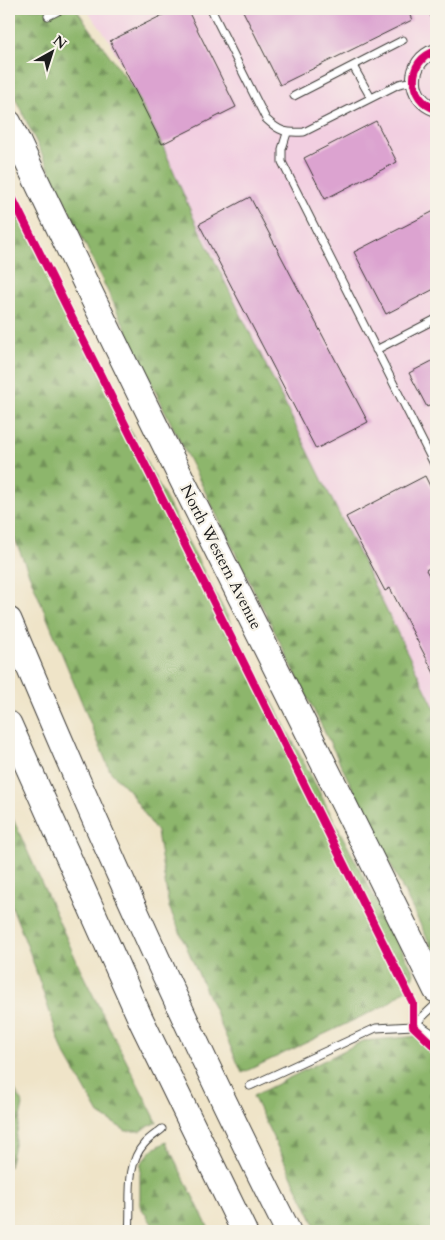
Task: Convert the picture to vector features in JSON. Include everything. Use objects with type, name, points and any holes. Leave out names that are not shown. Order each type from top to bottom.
[{"type":"highway","name":"North Western Avenue","points":[[9,123],[101,318],[318,749],[436,990]]},
{"type":"highway","points":[[9,620],[79,784],[177,1002],[288,1231]]},
{"type":"highway","points":[[9,724],[146,1028],[244,1231]]},
{"type":"street","points":[[434,109],[418,96],[413,81],[418,63],[425,56],[436,52]]},
{"type":"lane","points":[[48,16],[62,9]]},
{"type":"lane","points":[[211,9],[266,118],[276,128],[287,133],[304,132],[399,84],[413,81]]},
{"type":"lane","points":[[432,9],[436,18]]},
{"type":"lane","points":[[294,96],[403,40]]},
{"type":"lane","points":[[352,66],[371,98]]},
{"type":"lane","points":[[287,133],[282,149],[282,162],[436,468]]},
{"type":"lane","points":[[376,350],[436,319]]},
{"type":"lane","points":[[250,1086],[376,1028],[413,1026],[436,1004]]},
{"type":"lane","points":[[417,1022],[436,1036]]},
{"type":"lane","points":[[128,1231],[131,1175],[135,1160],[143,1145],[162,1129]]},
{"type":"shaded area","points":[[86,9],[436,9],[436,711],[194,219],[162,144],[110,41]]},
{"type":"green space","points":[[9,9],[76,9],[136,92],[162,144],[194,219],[436,711],[436,956],[164,409],[9,85]]},
{"type":"green space","points":[[9,199],[414,973],[409,987],[386,1005],[242,1073],[169,907],[157,832],[129,791],[110,771],[9,525]]},
{"type":"green space","points":[[9,810],[83,975],[157,1122],[140,1131],[126,1131],[99,1114],[62,1049],[30,953],[9,899]]},
{"type":"green space","points":[[420,1036],[436,1050],[436,1231],[318,1231],[253,1096],[363,1041]]},
{"type":"green space","points":[[9,1078],[23,1105],[9,1167]]},
{"type":"green space","points":[[166,1142],[210,1231],[157,1231],[140,1206],[141,1163],[152,1150]]},
{"type":"building","points":[[175,9],[187,9],[236,107],[162,144],[110,41]]},
{"type":"building","points":[[242,9],[407,9],[412,20],[280,85]]},
{"type":"building","points":[[376,121],[397,162],[325,199],[304,158]]},
{"type":"building","points":[[250,197],[368,422],[316,449],[199,224]]},
{"type":"building","points":[[436,210],[436,288],[386,314],[354,252]]},
{"type":"building","points":[[436,359],[436,402],[427,407],[409,373]]},
{"type":"building","points":[[425,476],[436,498],[436,564],[426,570],[436,588],[436,677],[390,588],[385,591],[346,517]]},
{"type":"cycle path","points":[[436,51],[426,56],[419,63],[415,71],[414,80],[415,89],[420,97],[426,104],[436,109]]},
{"type":"cycle path","points":[[9,191],[413,1003],[413,1026],[436,1048]]}]
